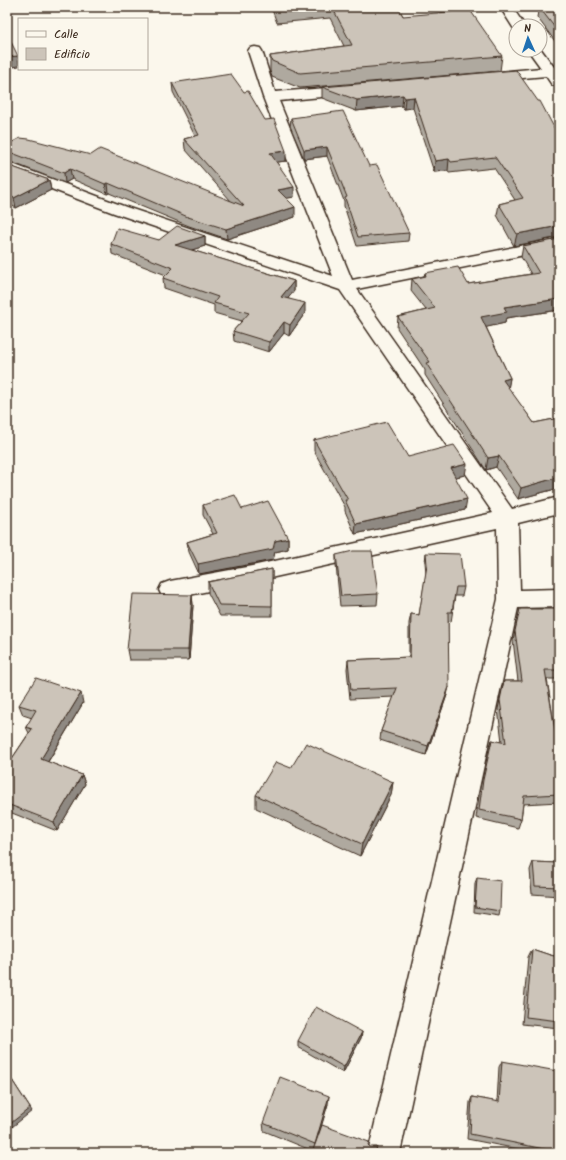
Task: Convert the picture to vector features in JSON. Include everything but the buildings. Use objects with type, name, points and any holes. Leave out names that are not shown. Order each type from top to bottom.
[{"type":"street","points":[[506,7],[514,18]]},
{"type":"street","points":[[255,51],[270,97],[346,286],[506,518],[509,598],[384,1153]]},
{"type":"street","points":[[542,58],[554,71],[559,84]]},
{"type":"street","points":[[472,79],[554,71]]},
{"type":"street","points":[[270,97],[364,89]]},
{"type":"street","points":[[7,167],[120,210],[346,286],[559,243]]},
{"type":"street","points":[[170,590],[252,574],[506,518],[559,504]]},
{"type":"street","points":[[509,598],[559,598]]}]
